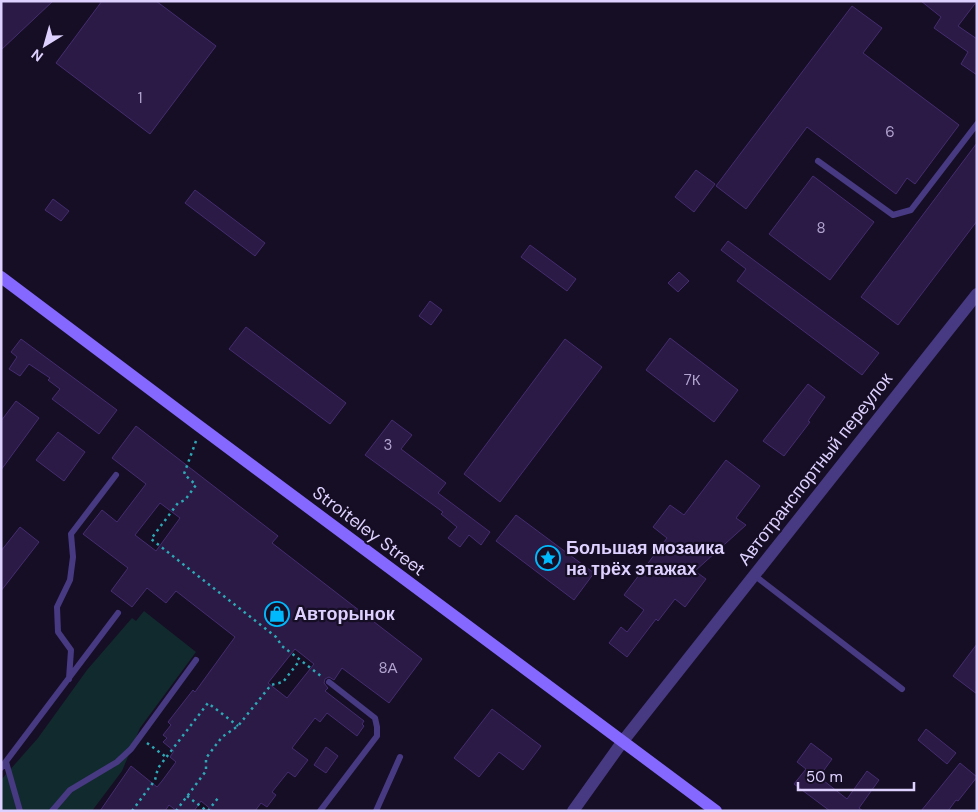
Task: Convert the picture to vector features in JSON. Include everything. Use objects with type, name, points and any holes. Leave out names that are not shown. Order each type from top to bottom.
[{"type":"street","name":"Stroiteley Street","points":[[1,277],[716,811]]},
{"type":"street","name":"Автотранспортный переулок","points":[[573,811],[623,741],[977,294]]},
{"type":"lane","points":[[818,161],[893,215],[911,210],[977,124]]},
{"type":"lane","points":[[69,679],[71,650],[58,632],[57,607],[70,580],[73,557],[71,534],[116,475]]},
{"type":"lane","points":[[754,575],[902,689]]},
{"type":"lane","points":[[1,768],[118,613]]},
{"type":"lane","points":[[52,811],[70,790],[117,762],[131,749],[196,660]]},
{"type":"lane","points":[[320,811],[377,736],[375,718],[329,682]]},
{"type":"lane","points":[[376,811],[400,757]]},
{"type":"lane","points":[[6,762],[20,811]]},
{"type":"path","points":[[195,423],[196,441],[184,474],[196,485],[185,500],[178,503],[151,539],[276,637],[282,646],[329,682]]},
{"type":"path","points":[[176,811],[206,771],[206,758],[222,737],[238,726],[271,685],[283,682],[300,660]]},
{"type":"path","points":[[132,811],[155,780],[158,768],[208,703],[238,726]]},
{"type":"path","points":[[139,737],[166,757]]},
{"type":"path","points":[[187,796],[207,811],[218,798]]},
{"type":"green space","points":[[144,611],[196,652],[140,728],[122,771],[92,811],[1,811],[1,780],[38,738],[87,670],[132,618],[136,621]]},
{"type":"building","points":[[1,1],[53,1],[1,50]]},
{"type":"building","points":[[102,1],[156,1],[216,46],[150,134],[56,63]]},
{"type":"building","points":[[921,1],[977,1],[958,26],[977,39],[977,75],[961,64],[968,52],[934,28],[941,17]]},
{"type":"building","points":[[852,6],[882,28],[863,53],[959,125],[915,184],[907,178],[896,194],[807,127],[746,209],[716,186]]},
{"type":"building","points":[[977,143],[977,221],[898,325],[861,297]]},
{"type":"building","points":[[696,170],[715,184],[694,212],[675,197]]},
{"type":"building","points":[[813,176],[874,222],[830,280],[769,234]]},
{"type":"building","points":[[195,190],[265,243],[255,256],[185,203]]},
{"type":"building","points":[[53,199],[69,211],[61,221],[45,210]]},
{"type":"building","points":[[728,241],[879,353],[862,375],[737,281],[746,269],[721,250]]},
{"type":"building","points":[[530,245],[576,279],[567,291],[521,257]]},
{"type":"building","points":[[679,272],[689,281],[678,292],[668,283]]},
{"type":"building","points":[[430,301],[442,310],[431,325],[419,316]]},
{"type":"building","points":[[246,327],[346,403],[330,424],[229,349]]},
{"type":"building","points":[[670,338],[738,390],[714,422],[646,370]]},
{"type":"building","points":[[21,339],[117,410],[99,434],[52,399],[60,389],[48,380],[50,378],[29,364],[20,376],[9,369],[17,357],[11,352]]},
{"type":"building","points":[[565,339],[602,367],[500,502],[464,474]]},
{"type":"building","points":[[808,384],[825,397],[808,421],[810,422],[784,456],[763,441]]},
{"type":"building","points":[[16,401],[39,418],[1,470],[1,421]]},
{"type":"building","points":[[392,420],[412,435],[401,449],[446,483],[438,493],[490,532],[481,545],[469,535],[460,547],[448,538],[457,527],[441,514],[443,512],[365,455]]},
{"type":"building","points":[[136,426],[278,536],[272,543],[422,659],[389,703],[342,668],[334,680],[329,677],[325,679],[324,683],[328,688],[325,691],[364,721],[362,724],[364,726],[357,736],[327,713],[320,722],[315,718],[292,748],[308,760],[295,777],[288,772],[272,792],[276,795],[267,807],[261,803],[255,811],[213,811],[201,801],[194,811],[177,811],[169,805],[165,811],[100,811],[131,766],[157,787],[162,781],[176,762],[170,757],[174,751],[163,742],[167,738],[163,735],[171,725],[168,722],[193,690],[195,692],[235,637],[176,591],[166,603],[147,588],[132,607],[111,591],[128,568],[83,534],[102,510],[117,522],[146,484],[112,458]],"holes":[[[160,503],[180,518],[156,551],[135,535]],[[295,649],[314,664],[287,698],[268,683]]]},
{"type":"building","points":[[58,432],[85,452],[64,481],[36,460]]},
{"type":"building","points":[[726,460],[760,486],[736,518],[746,525],[695,571],[706,579],[685,607],[675,599],[658,621],[656,619],[627,657],[609,643],[621,627],[627,632],[644,610],[624,595],[667,538],[653,527],[670,505],[684,515]]},
{"type":"building","points":[[516,515],[594,573],[574,600],[496,541]]},
{"type":"building","points":[[20,527],[39,542],[1,591],[1,551]]},
{"type":"building","points":[[977,644],[977,694],[953,676]]},
{"type":"building","points":[[492,709],[541,746],[523,770],[499,752],[479,777],[454,758]]},
{"type":"building","points":[[926,729],[956,753],[947,764],[918,740]]},
{"type":"building","points":[[811,743],[832,759],[819,777],[847,799],[867,771],[879,780],[859,808],[863,811],[830,811],[794,784],[806,769],[797,762]]},
{"type":"building","points":[[326,747],[338,756],[326,773],[314,765]]},
{"type":"building","points":[[960,763],[977,777],[958,801],[956,800],[948,811],[921,811]]},
{"type":"place","name":"Большая мозаика на трёх этажах","points":[[548,558]]},
{"type":"place","name":"Авторынок","points":[[277,614]]}]
